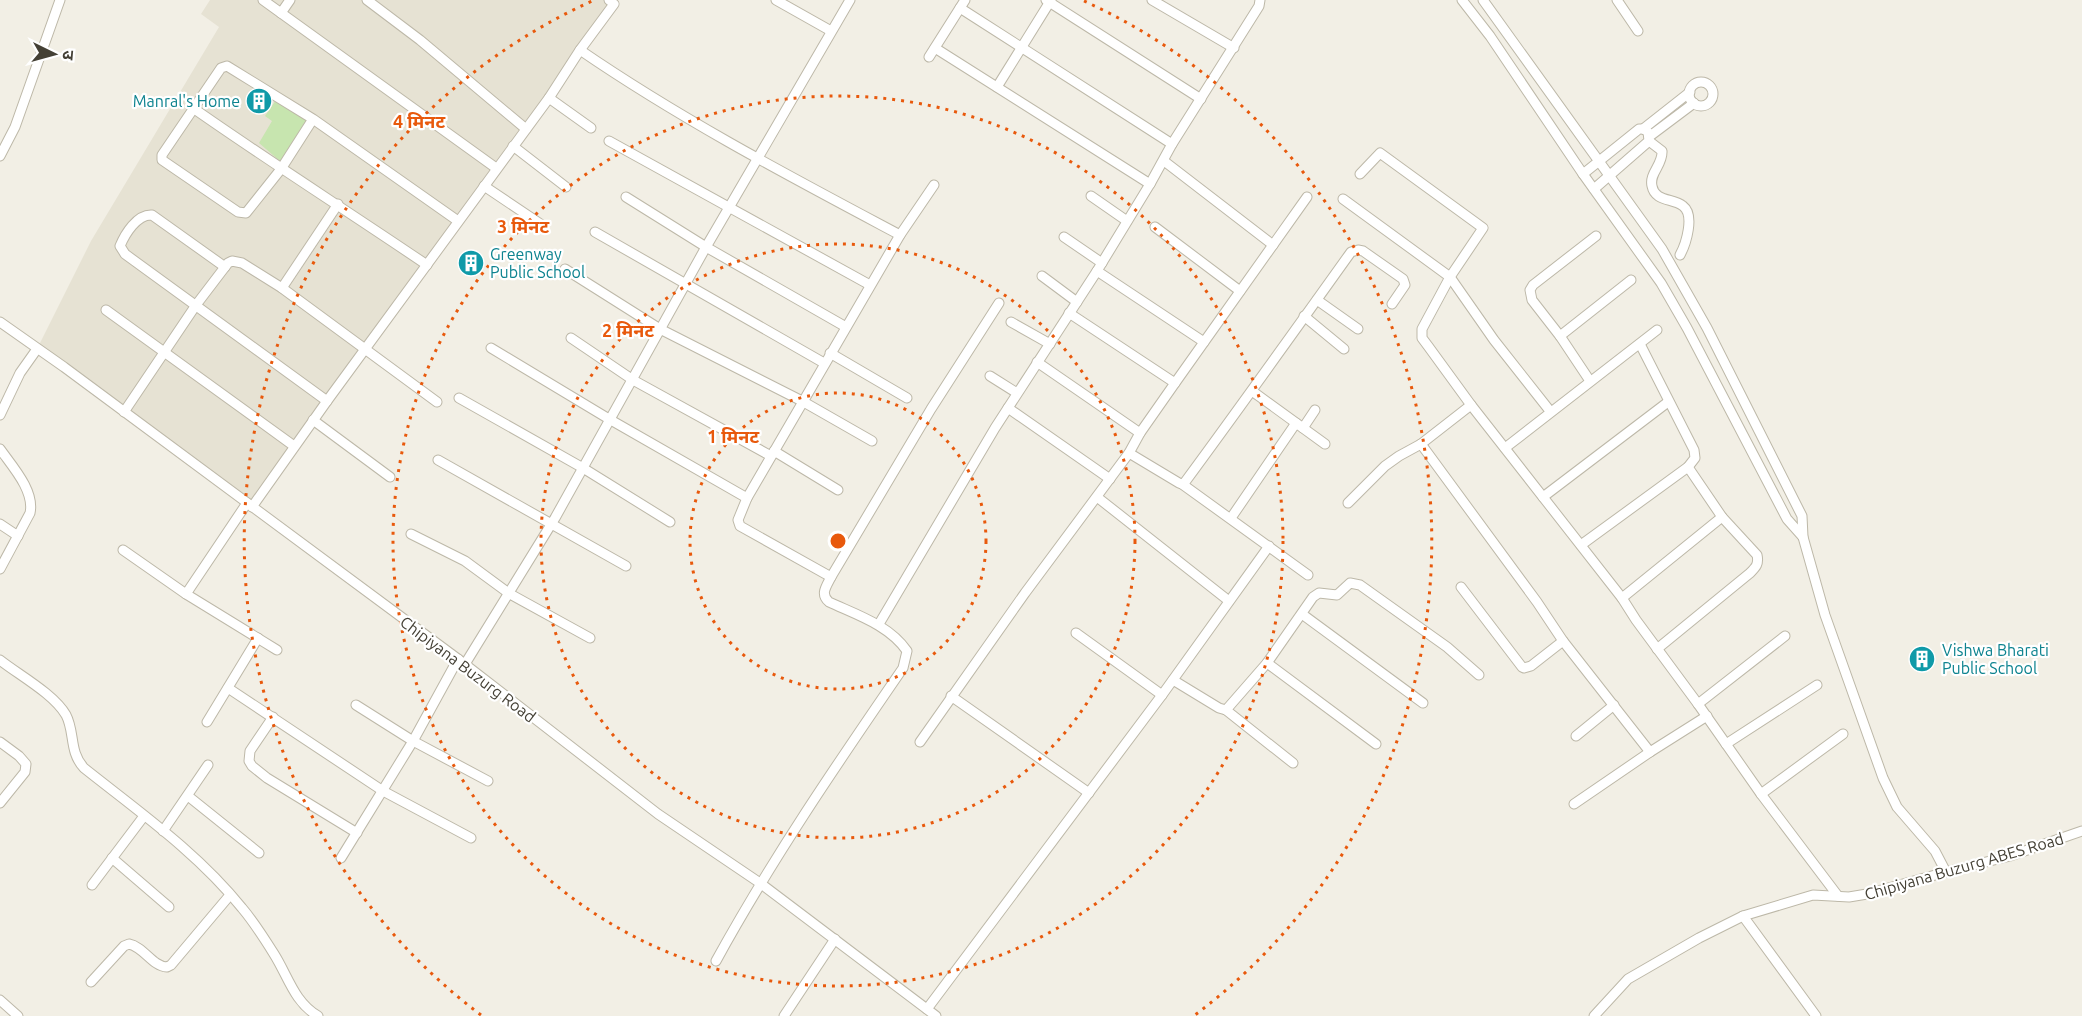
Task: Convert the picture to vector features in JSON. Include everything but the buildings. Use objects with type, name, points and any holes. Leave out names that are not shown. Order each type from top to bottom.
[{"type":"street","points":[[0,156],[15,128],[60,0]]},
{"type":"street","points":[[263,0],[496,168]]},
{"type":"street","points":[[281,13],[290,0]]},
{"type":"street","points":[[367,0],[420,40],[526,129]]},
{"type":"street","points":[[776,0],[831,31]]},
{"type":"street","points":[[341,858],[461,662],[510,594],[633,380],[706,247],[850,0]]},
{"type":"street","points":[[1152,0],[1234,48]]},
{"type":"street","points":[[879,624],[1017,393],[1077,302],[1164,161],[1172,144],[1234,48],[1259,6],[1260,0]]},
{"type":"street","points":[[1483,0],[1608,177],[1662,249],[1707,328],[1802,516],[1803,537],[1825,615],[1883,778],[1897,807],[1935,851],[1946,872]]},
{"type":"street","points":[[1617,0],[1638,31]]},
{"type":"street","points":[[186,594],[549,98],[614,1]]},
{"type":"street","points":[[997,87],[1049,1],[1201,99]]},
{"type":"street","points":[[1468,2],[1583,174],[1662,283],[1787,519],[1803,537]]},
{"type":"street","points":[[929,57],[963,4],[1021,48],[1172,144]]},
{"type":"street","points":[[935,48],[1150,184]]},
{"type":"street","points":[[580,50],[627,83],[757,159],[900,235]]},
{"type":"street","points":[[313,119],[281,169],[249,210],[243,214],[162,160],[162,155],[221,68],[227,66],[313,119],[458,221]]},
{"type":"street","points":[[1594,189],[1690,92],[1694,85],[1701,82],[1708,84],[1713,90],[1713,98],[1701,106],[1694,103],[1690,92]]},
{"type":"street","points":[[549,98],[591,128]]},
{"type":"street","points":[[1647,135],[1694,103]]},
{"type":"street","points":[[194,108],[281,169],[338,204],[427,265]]},
{"type":"street","points":[[1583,174],[1639,129],[1647,135],[1662,151],[1663,159],[1653,175],[1652,185],[1655,192],[1661,198],[1683,206],[1688,212],[1686,244],[1680,255]]},
{"type":"street","points":[[609,141],[870,285]]},
{"type":"street","points":[[513,146],[566,187]]},
{"type":"street","points":[[1360,174],[1380,153],[1483,228],[1450,278],[1422,329],[1422,338],[1471,405],[1622,598],[1761,794],[1838,896]]},
{"type":"street","points":[[1164,161],[1273,245]]},
{"type":"street","points":[[484,186],[542,225]]},
{"type":"street","points":[[831,577],[738,525],[738,520],[747,498],[824,363],[900,235],[934,186]]},
{"type":"street","points":[[1091,196],[1127,221]]},
{"type":"street","points":[[626,197],[706,247],[846,327]]},
{"type":"street","points":[[920,742],[1025,593],[1129,453],[1140,433],[1307,197]]},
{"type":"street","points":[[1343,199],[1450,278],[1494,340],[1550,411]]},
{"type":"street","points":[[282,288],[338,204]]},
{"type":"street","points":[[225,267],[152,215],[139,219],[122,240],[121,250],[327,401]]},
{"type":"street","points":[[1155,227],[1240,291]]},
{"type":"street","points":[[595,232],[824,363]]},
{"type":"street","points":[[1590,381],[1560,336],[1532,300],[1530,290],[1533,285],[1596,236]]},
{"type":"street","points":[[1064,237],[1099,267],[1204,342]]},
{"type":"street","points":[[1182,484],[1252,391],[1351,252],[1363,250],[1404,281],[1404,288],[1392,304]]},
{"type":"street","points":[[124,412],[196,305],[232,261],[242,263],[282,288],[437,402]]},
{"type":"street","points":[[565,269],[660,329],[802,401],[873,441]]},
{"type":"street","points":[[1042,276],[1077,302]]},
{"type":"street","points":[[1560,336],[1631,280]]},
{"type":"street","points":[[1317,300],[1358,329]]},
{"type":"street","points":[[716,961],[760,883],[815,797],[903,668],[907,651],[879,624],[829,602],[824,598],[823,593],[931,409],[999,303]]},
{"type":"street","points":[[106,310],[294,446]]},
{"type":"street","points":[[1069,313],[1175,383]]},
{"type":"street","points":[[1304,316],[1344,349]]},
{"type":"street","name":"Chipiyana Buzurg Road","points":[[0,322],[461,662],[658,814],[760,883],[936,1016]]},
{"type":"street","points":[[1011,322],[1050,344]]},
{"type":"street","points":[[1504,447],[1657,330]]},
{"type":"street","points":[[571,338],[633,380],[838,490]]},
{"type":"street","points":[[1581,545],[1688,467],[1695,458],[1694,450],[1640,344]]},
{"type":"street","points":[[491,348],[747,498]]},
{"type":"street","points":[[0,415],[21,373],[37,349]]},
{"type":"street","points":[[831,352],[907,398]]},
{"type":"street","points":[[1037,362],[1140,433]]},
{"type":"street","points":[[990,376],[1017,393]]},
{"type":"street","points":[[1252,391],[1324,444]]},
{"type":"street","points":[[459,398],[583,468],[670,522]]},
{"type":"street","points":[[1543,497],[1668,402]]},
{"type":"street","points":[[1348,503],[1385,466],[1421,444],[1471,405]]},
{"type":"street","points":[[1008,408],[1110,479]]},
{"type":"street","points":[[1231,518],[1299,425],[1315,410]]},
{"type":"street","points":[[313,420],[390,477]]},
{"type":"street","points":[[1421,444],[1563,641],[1650,752]]},
{"type":"street","points":[[0,449],[31,500],[30,513],[0,569]]},
{"type":"street","points":[[1129,453],[1182,484],[1308,575]]},
{"type":"street","points":[[438,460],[626,566]]},
{"type":"street","points":[[1657,649],[1756,567],[1758,561],[1757,555],[1722,517],[1688,467]]},
{"type":"street","points":[[1097,497],[1229,601]]},
{"type":"street","points":[[1622,598],[1722,517]]},
{"type":"street","points":[[0,524],[18,536]]},
{"type":"street","points":[[411,534],[465,561],[510,594],[590,638]]},
{"type":"street","points":[[927,1009],[1162,695],[1269,546]]},
{"type":"street","points":[[123,550],[186,594],[277,650]]},
{"type":"street","points":[[1226,710],[1266,663],[1316,594],[1335,596],[1350,583],[1355,583],[1447,647],[1479,675]]},
{"type":"street","points":[[1461,587],[1522,667],[1531,666],[1563,641]]},
{"type":"street","points":[[1302,614],[1423,704]]},
{"type":"street","points":[[1076,633],[1162,695]]},
{"type":"street","points":[[1698,704],[1785,636]]},
{"type":"street","points":[[207,722],[258,638]]},
{"type":"street","points":[[0,660],[61,708],[70,726],[74,754],[78,761],[210,872],[243,909],[274,954],[299,1000],[318,1016]]},
{"type":"street","points":[[1266,663],[1376,744]]},
{"type":"street","points":[[1173,680],[1226,710],[1293,763]]},
{"type":"street","points":[[1725,744],[1817,685]]},
{"type":"street","points":[[228,688],[383,791],[471,838]]},
{"type":"street","points":[[951,696],[1089,793]]},
{"type":"street","points":[[356,705],[413,741],[488,781]]},
{"type":"street","points":[[1576,736],[1614,705]]},
{"type":"street","points":[[1575,804],[1707,716]]},
{"type":"street","points":[[273,717],[250,751],[249,761],[252,766],[267,778],[357,833]]},
{"type":"street","points":[[1761,794],[1843,734]]},
{"type":"street","points":[[0,742],[26,764],[25,772],[0,803]]},
{"type":"street","points":[[163,831],[208,765]]},
{"type":"street","points":[[188,796],[259,853]]},
{"type":"street","points":[[92,885],[144,816]]},
{"type":"street","name":"Chipiyana Buzurg ABES Road","points":[[1596,1015],[1628,979],[1699,938],[1743,916],[1814,895],[1857,897],[2010,856],[2082,831]]},
{"type":"street","points":[[112,858],[169,907]]},
{"type":"street","points":[[91,982],[124,946],[129,944],[138,948],[159,965],[167,967],[171,965],[230,895]]},
{"type":"street","points":[[1743,916],[1816,1016]]},
{"type":"street","points":[[784,1016],[835,939]]},
{"type":"street","points":[[0,1000],[10,1014]]},
{"type":"shaded area","points":[[210,0],[617,0],[252,507],[37,349],[91,241],[219,27],[201,14]]},
{"type":"green space","points":[[276,100],[309,119],[281,162],[259,143],[272,121],[265,116]]},
{"type":"place","name":"Manral's Home","points":[[259,101]]},
{"type":"place","name":"Greenway Public School","points":[[471,263]]},
{"type":"place","name":"Vishwa Bharati Public School","points":[[1922,659]]}]
